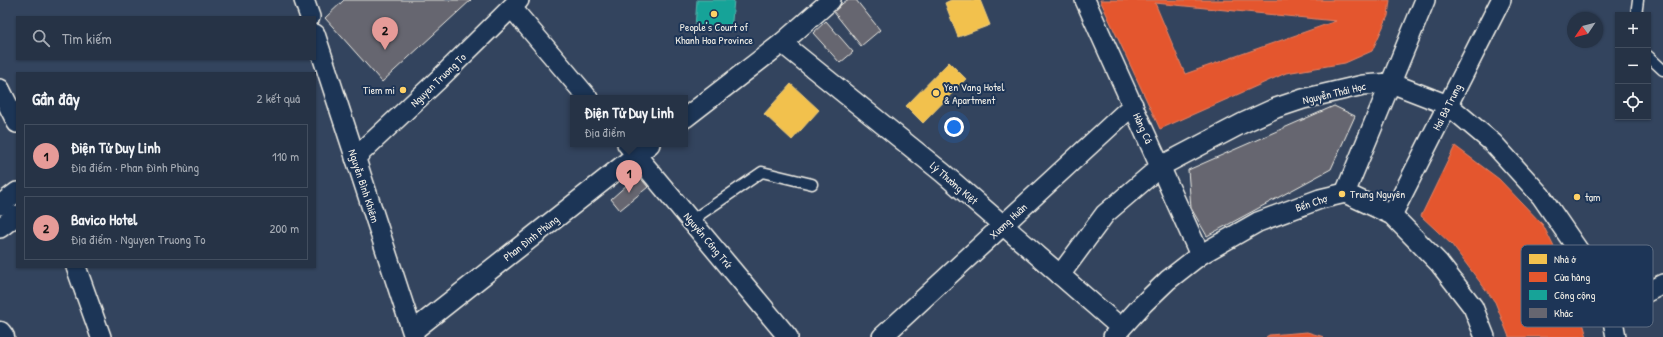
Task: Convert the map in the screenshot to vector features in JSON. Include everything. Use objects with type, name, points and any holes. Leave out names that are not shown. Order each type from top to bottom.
[{"type":"street","points":[[304,0],[310,16]]},
{"type":"street","points":[[688,116],[782,43],[831,0]]},
{"type":"street","name":"Hàng Cá","points":[[1085,0],[1200,255]]},
{"type":"street","points":[[1425,0],[1345,193],[1392,215],[1439,263],[1473,307],[1485,337]]},
{"type":"street","name":"Hai Bà Trưng","points":[[1392,215],[1501,0]]},
{"type":"street","points":[[515,4],[586,95]]},
{"type":"street","name":"Nguyen Truong To","points":[[354,158],[515,4]]},
{"type":"street","name":"Nguyễn Bình Khiêm","points":[[316,37],[354,158],[413,334]]},
{"type":"street","name":"Lý Thường Kiệt","points":[[782,43],[943,173],[1060,275],[1117,332]]},
{"type":"street","name":"Nguyễn Thái Học","points":[[1060,275],[1105,214],[1160,166],[1243,123],[1276,108],[1303,99],[1363,85],[1391,84],[1448,105],[1493,143],[1541,196],[1575,245]]},
{"type":"street","points":[[0,89],[16,121]]},
{"type":"street","name":"Xương Huân","points":[[882,337],[1133,105]]},
{"type":"street","name":"Nguyễn Công Trứ","points":[[638,148],[692,220],[788,337]]},
{"type":"street","name":"Phan Đình Phùng","points":[[413,334],[638,148]]},
{"type":"street","points":[[0,205],[16,193]]},
{"type":"street","name":"Bến Chợ","points":[[1117,332],[1168,280],[1200,255],[1258,222],[1320,199],[1345,193]]},
{"type":"street","points":[[0,228],[16,216]]},
{"type":"street","points":[[76,268],[101,337]]},
{"type":"street","points":[[1653,289],[1663,284]]},
{"type":"street","name":"Nguyễn Thái Học","points":[[1614,327],[1616,337]]},
{"type":"street","points":[[0,333],[3,337]]},
{"type":"lane","points":[[1636,12],[1638,0]]},
{"type":"lane","points":[[1651,59],[1663,70]]},
{"type":"lane","points":[[692,220],[762,172],[812,184]]},
{"type":"building: Nhà ở","points":[[951,0],[980,0],[990,25],[958,37],[945,3]]},
{"type":"building: Nhà ở","name":"Yen Vang Hotel & Apartment","points":[[949,62],[966,79],[923,123],[906,106]]},
{"type":"building: Nhà ở","points":[[791,84],[819,110],[792,140],[764,114]]},
{"type":"building: Cửa hàng","points":[[1100,0],[1390,0],[1388,16],[1372,51],[1345,63],[1286,73],[1160,129]],"holes":[[[1155,3],[1336,21],[1185,74]]]},
{"type":"building: Cửa hàng","points":[[1455,146],[1499,179],[1543,225],[1553,245],[1521,245],[1521,327],[1584,327],[1587,337],[1509,337],[1495,302],[1452,245],[1421,216]]},
{"type":"building: Cửa hàng","points":[[1307,332],[1324,337],[1266,337],[1269,335]]},
{"type":"building: Công cộng","name":"People's Court of Khanh Hoa Province","points":[[697,0],[734,0],[731,31],[695,27]]},
{"type":"building: Khác","points":[[344,0],[471,0],[382,82],[325,18]]},
{"type":"building: Khác","points":[[847,0],[856,0],[880,30],[861,46],[833,11]]},
{"type":"building: Khác","points":[[826,21],[853,52],[840,63],[813,33]]},
{"type":"building: Khác","points":[[1334,106],[1355,116],[1331,169],[1207,236],[1191,208],[1188,170]]},
{"type":"building: Khác","points":[[638,175],[648,187],[620,210],[611,199]]},
{"type":"place","name":"People's Court of Khanh Hoa Province","points":[[714,14]]},
{"type":"place","name":"Bavico Hotel","points":[[385,50]]},
{"type":"place","name":"Tiem mi","points":[[403,90]]},
{"type":"place","name":"Yen Vang Hotel & Apartment","points":[[936,93]]},
{"type":"place","name":"Điện Tử Duy Linh","points":[[629,193]]},
{"type":"place","name":"Trung Nguyên","points":[[1342,194]]},
{"type":"place","name":"tạm","points":[[1577,197]]}]
